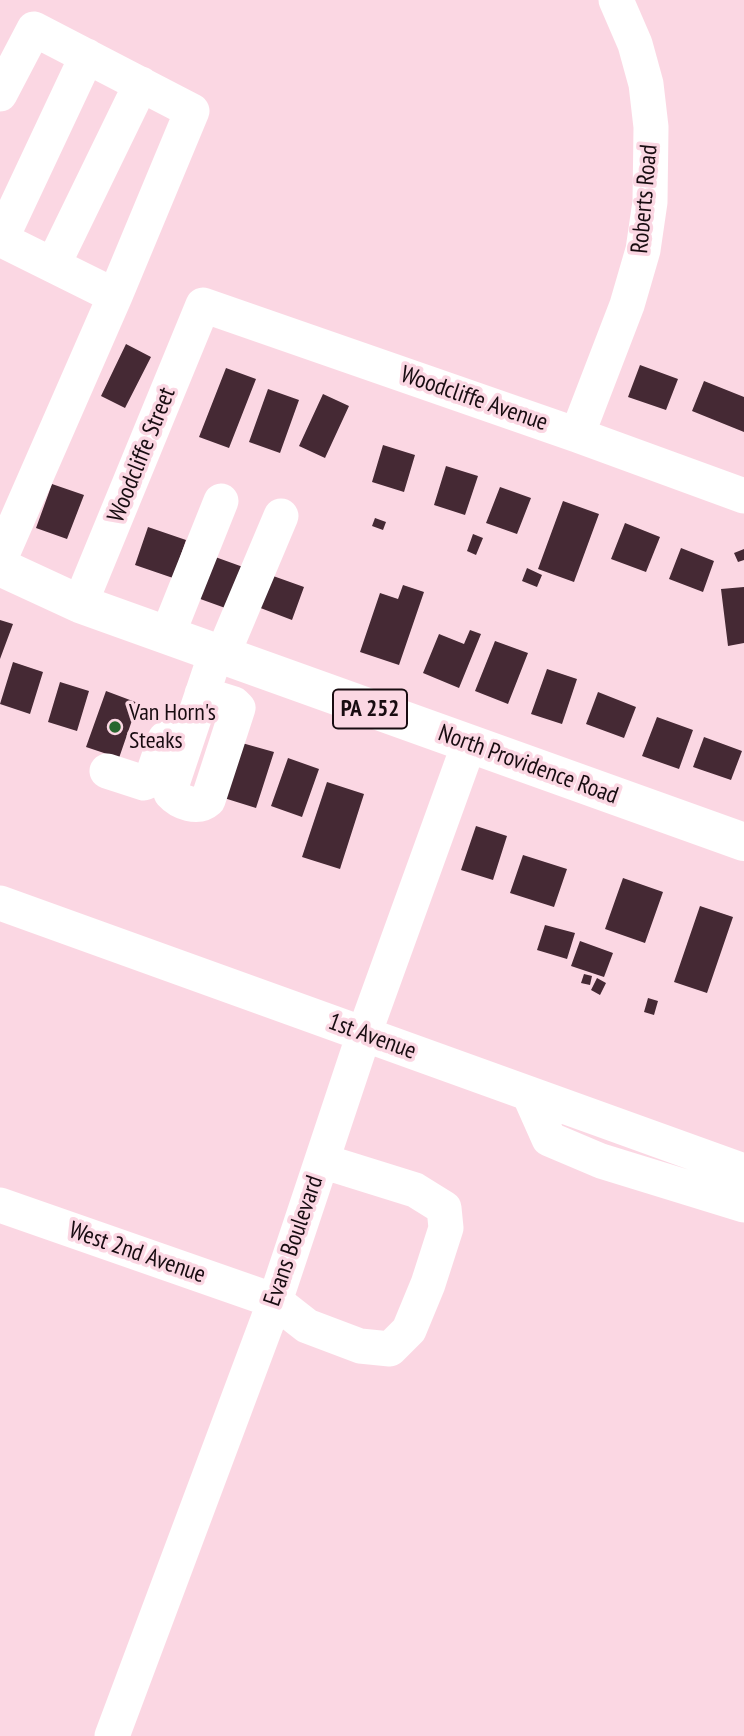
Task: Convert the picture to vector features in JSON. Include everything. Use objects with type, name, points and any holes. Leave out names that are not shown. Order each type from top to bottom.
[{"type":"main road","name":"North Providence Road","points":[[0,567],[80,604],[744,842]]},
{"type":"street","name":"Roberts Road","points":[[578,435],[627,305],[643,250],[650,202],[651,127],[646,84],[635,44],[616,0]]},
{"type":"street","points":[[0,94],[34,29],[192,111],[116,296],[0,559]]},
{"type":"street","points":[[87,56],[0,239],[116,296]]},
{"type":"street","points":[[53,265],[141,84]]},
{"type":"street","name":"Woodcliffe Avenue","points":[[203,305],[578,435],[744,496]]},
{"type":"street","name":"Woodcliffe Street","points":[[80,604],[203,305]]},
{"type":"street","points":[[202,694],[200,648],[221,501]]},
{"type":"street","points":[[107,771],[144,783],[151,780],[200,648],[281,516]]},
{"type":"street","name":"Evans Boulevard","points":[[112,1736],[275,1301],[364,1034],[469,744]]},
{"type":"street","name":"1st Avenue","points":[[0,903],[744,1171]]},
{"type":"street","points":[[529,1094],[549,1139],[601,1161],[744,1205]]},
{"type":"street","points":[[275,1301],[307,1326],[360,1346],[390,1349],[409,1330],[428,1284],[446,1228],[444,1208],[415,1190],[322,1161]]},
{"type":"street","name":"West 2nd Avenue","points":[[0,1205],[275,1301]]},
{"type":"building","points":[[126,344],[151,357],[125,408],[101,396]]},
{"type":"building","points":[[640,365],[678,379],[666,410],[628,397]]},
{"type":"building","points":[[226,368],[256,379],[229,448],[199,437]]},
{"type":"building","points":[[704,381],[744,397],[744,432],[692,411]]},
{"type":"building","points":[[268,389],[299,400],[280,453],[249,442]]},
{"type":"building","points":[[323,394],[349,406],[325,458],[299,446]]},
{"type":"building","points":[[383,445],[415,455],[404,492],[372,482]]},
{"type":"building","points":[[446,466],[478,476],[465,515],[434,505]]},
{"type":"building","points":[[52,484],[84,495],[67,539],[36,528]]},
{"type":"building","points":[[500,487],[531,498],[517,534],[486,523]]},
{"type":"building","points":[[563,501],[599,514],[574,582],[538,569]]},
{"type":"building","points":[[375,518],[386,522],[383,530],[372,526]]},
{"type":"building","points":[[625,523],[660,537],[646,572],[611,559]]},
{"type":"building","points":[[148,527],[186,540],[173,578],[135,565]]},
{"type":"building","points":[[473,534],[483,538],[476,555],[467,551]]},
{"type":"building","points":[[681,548],[714,561],[703,592],[669,579]]},
{"type":"building","points":[[744,549],[744,560],[738,562],[734,553]]},
{"type":"building","points":[[207,554],[243,567],[228,609],[192,596]]},
{"type":"building","points":[[527,568],[542,575],[537,587],[522,581]]},
{"type":"building","points":[[262,572],[304,587],[292,620],[250,604]]},
{"type":"building","points":[[403,585],[424,592],[399,665],[360,652],[380,593],[398,599]]},
{"type":"building","points":[[744,587],[744,643],[728,646],[721,589]]},
{"type":"building","points":[[0,620],[13,624],[0,659]]},
{"type":"building","points":[[470,630],[481,634],[459,688],[423,673],[439,634],[464,644]]},
{"type":"building","points":[[495,641],[528,653],[508,704],[475,691]]},
{"type":"building","points":[[13,662],[43,672],[30,714],[0,704]]},
{"type":"building","points":[[547,669],[577,679],[562,724],[531,714]]},
{"type":"building","points":[[60,682],[89,691],[77,731],[48,722]]},
{"type":"building","points":[[106,691],[138,703],[119,758],[86,747]]},
{"type":"building","points":[[598,692],[636,707],[624,738],[586,724]]},
{"type":"building","points":[[657,717],[693,730],[679,769],[642,756]]},
{"type":"building","points":[[704,737],[742,751],[731,780],[693,767]]},
{"type":"building","points":[[242,743],[274,752],[256,808],[224,798]]},
{"type":"building","points":[[288,758],[319,769],[302,817],[271,806]]},
{"type":"building","points":[[327,782],[364,794],[340,869],[302,857]]},
{"type":"building","points":[[476,826],[507,836],[493,880],[461,870]]},
{"type":"building","points":[[523,855],[567,869],[554,907],[510,893]]},
{"type":"building","points":[[623,878],[663,892],[645,943],[605,929]]},
{"type":"building","points":[[700,906],[733,917],[707,993],[674,982]]},
{"type":"building","points":[[545,925],[575,933],[567,959],[537,950]]},
{"type":"building","points":[[580,941],[613,953],[604,977],[571,966]]},
{"type":"building","points":[[584,974],[592,976],[590,985],[581,983]]},
{"type":"building","points":[[597,978],[606,983],[600,995],[591,990]]},
{"type":"building","points":[[648,998],[658,1001],[654,1015],[644,1012]]},
{"type":"place","name":"Van Horn's Steaks","points":[[115,727]]}]
